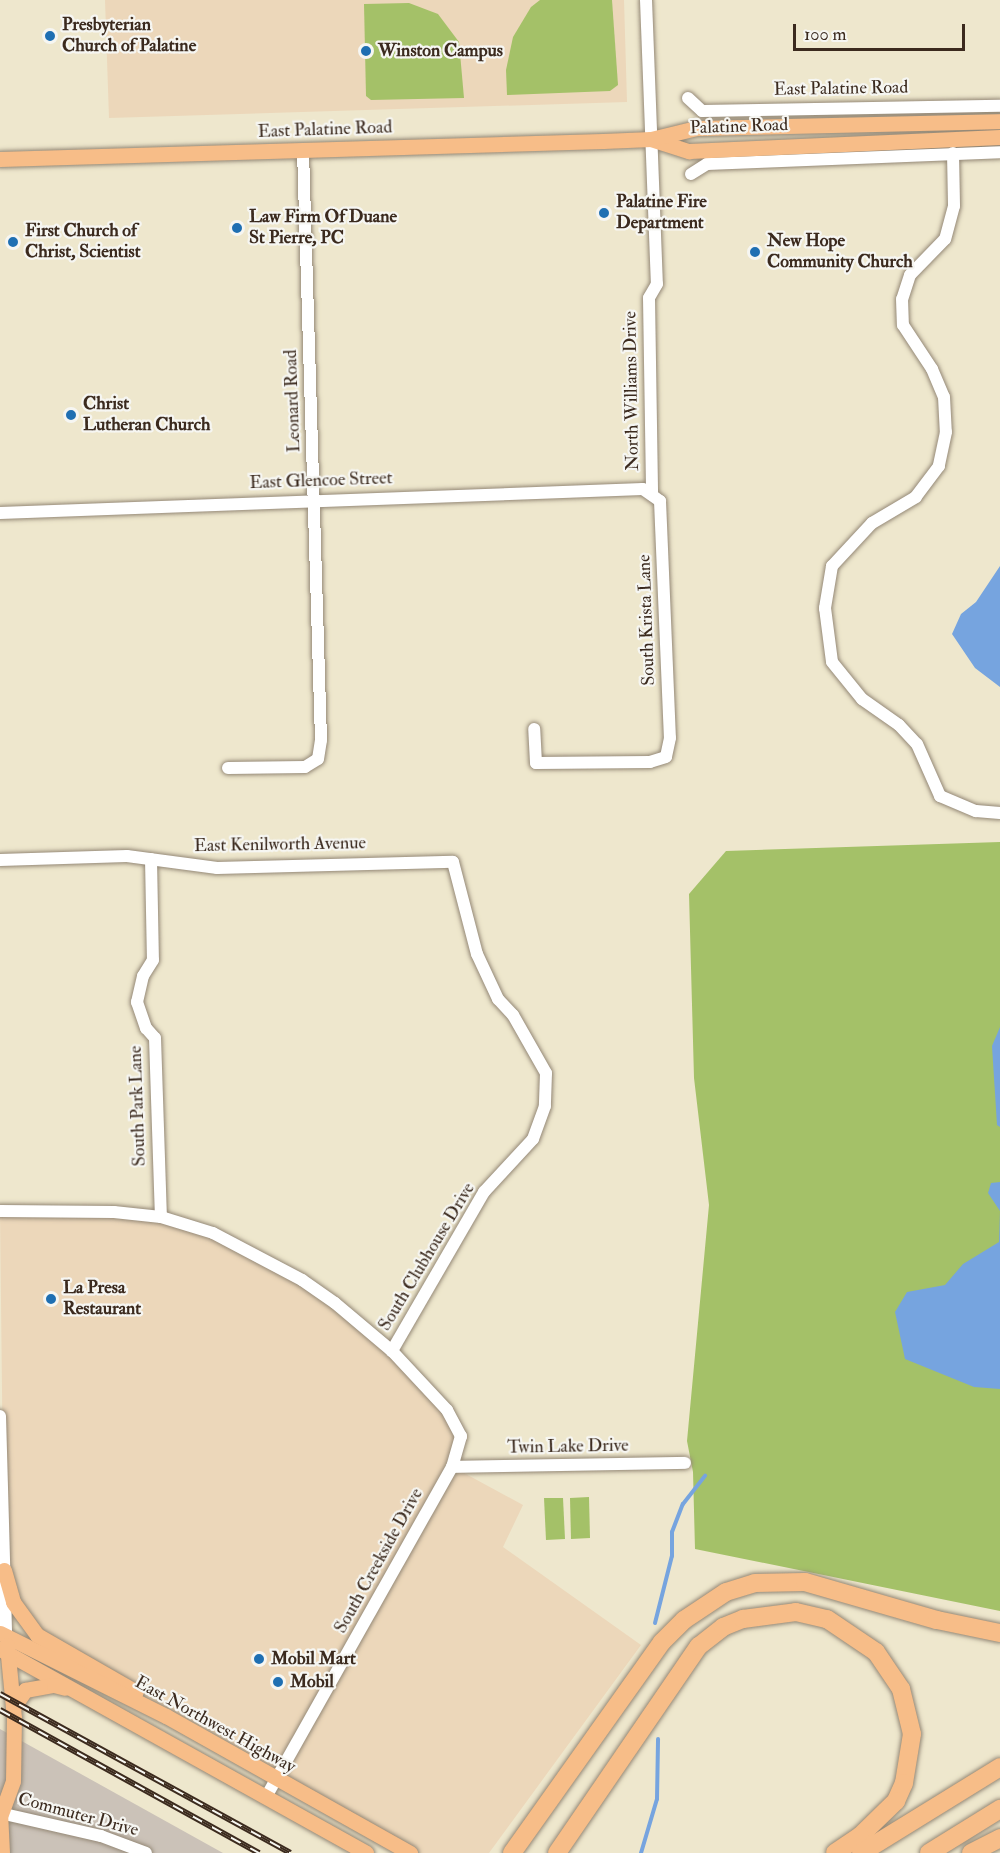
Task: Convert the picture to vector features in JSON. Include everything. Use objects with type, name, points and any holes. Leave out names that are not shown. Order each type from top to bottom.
[{"type":"highway","points":[[516,1850],[662,1642],[684,1620],[726,1592],[754,1583],[805,1582],[937,1620],[1000,1633]]},
{"type":"highway","points":[[557,1853],[699,1646],[723,1627],[743,1619],[796,1612],[827,1619],[876,1652],[901,1689],[912,1734],[904,1783],[896,1801],[860,1836],[835,1853]]},
{"type":"highway","points":[[861,1853],[1000,1767]]},
{"type":"highway","points":[[929,1853],[1000,1809]]},
{"type":"highway","points":[[970,1853],[1000,1838]]},
{"type":"main road","name":"Palatine Road","points":[[651,139],[696,128],[1000,122]]},
{"type":"main road","name":"Palatine Road","points":[[651,139],[689,151],[1000,137]]},
{"type":"main road","name":"East Palatine Road","points":[[0,159],[651,139]]},
{"type":"main road","points":[[4,1570],[13,1602],[37,1635],[153,1702],[166,1716]]},
{"type":"main road","points":[[2,1853],[0,1813],[13,1781],[13,1708],[3,1643]]},
{"type":"main road","name":"East Northwest Highway","points":[[3,1643],[166,1716],[276,1780],[410,1853]]},
{"type":"main road","name":"East Northwest Highway","points":[[3,1643],[89,1697],[366,1853]]},
{"type":"main road","points":[[13,1708],[25,1690],[41,1685],[54,1685],[89,1697]]},
{"type":"street","name":"North Williams Drive","points":[[646,0],[657,284],[649,298],[648,492]]},
{"type":"street","name":"East Palatine Road","points":[[688,98],[702,111],[1000,106]]},
{"type":"street","name":"Leonard Road","points":[[228,768],[305,767],[318,759],[321,740],[303,150]]},
{"type":"street","name":"Palatine Road","points":[[690,174],[707,164],[1000,152]]},
{"type":"street","points":[[953,153],[954,206],[945,239],[910,275],[902,299],[903,325],[932,369],[944,397],[946,432],[939,466],[916,497],[872,523],[832,566],[825,608],[832,662],[862,699],[899,725],[916,744],[940,796],[976,811],[1000,813]]},
{"type":"street","name":"East Glencoe Street","points":[[0,513],[314,499],[648,492]]},
{"type":"street","name":"South Krista Lane","points":[[534,729],[536,763],[650,762],[666,757],[670,738],[660,501],[648,492]]},
{"type":"street","name":"East Kenilworth Avenue","points":[[0,860],[127,856],[217,867],[453,862]]},
{"type":"street","name":"South Park Lane","points":[[151,859],[153,960],[143,976],[136,1002],[146,1028],[155,1038],[161,1216]]},
{"type":"street","name":"South Clubhouse Drive","points":[[392,1351],[484,1192],[533,1139],[545,1107],[546,1073],[513,1015],[498,999],[477,954],[453,862]]},
{"type":"street","name":"South Creekside Drive","points":[[0,1211],[114,1212],[161,1216],[213,1233],[302,1280],[392,1351],[447,1410],[462,1436],[452,1467],[266,1797]]},
{"type":"street","points":[[0,1416],[4,1570],[3,1643]]},
{"type":"street","name":"Twin Lake Drive","points":[[452,1467],[685,1463]]},
{"type":"street","name":"Commuter Drive","points":[[0,1813],[101,1836],[146,1853]]},
{"type":"shaded area","name":"Winston Campus","points":[[105,0],[624,0],[627,102],[109,118]]},
{"type":"shaded area","points":[[0,1211],[161,1217],[259,1257],[392,1351],[461,1436],[453,1467],[523,1505],[503,1547],[641,1645],[489,1853],[410,1853],[37,1635],[4,1570]]},
{"type":"shaded area","points":[[0,1729],[223,1853],[0,1853]]},
{"type":"green space","points":[[540,0],[612,0],[618,85],[610,91],[507,95],[506,70],[513,37],[531,7]]},
{"type":"green space","points":[[409,3],[438,14],[459,42],[464,98],[371,100],[366,96],[364,4]]},
{"type":"green space","points":[[1000,842],[1000,1611],[695,1549],[693,1472],[687,1441],[709,1205],[694,1078],[689,894],[726,851]]},
{"type":"green space","points":[[589,1497],[590,1538],[571,1539],[570,1498]]},
{"type":"green space","points":[[544,1498],[563,1498],[565,1539],[546,1540]]},
{"type":"water","points":[[1000,566],[1000,687],[975,668],[952,634],[961,614],[976,602]]},
{"type":"water","points":[[1000,1027],[1000,1127],[997,1125],[992,1046]]},
{"type":"water","points":[[1000,1182],[1000,1211],[988,1193],[991,1183]]},
{"type":"water","points":[[1000,1211],[1000,1389],[974,1387],[905,1359],[895,1312],[907,1292],[945,1285],[963,1264],[999,1242]]},
{"type":"waterway","points":[[655,1623],[672,1556],[672,1532],[683,1504],[705,1476]]},
{"type":"waterway","points":[[641,1853],[657,1799],[658,1739]]},
{"type":"railway","points":[[0,1694],[290,1853]]},
{"type":"railway","points":[[0,1710],[259,1853]]},
{"type":"place","name":"Presbyterian Church of Palatine","points":[[50,36]]},
{"type":"place","name":"Winston Campus","points":[[366,51]]},
{"type":"place","name":"Palatine Fire Department","points":[[604,213]]},
{"type":"place","name":"Law Firm Of Duane St Pierre, PC","points":[[237,228]]},
{"type":"place","name":"First Church of Christ, Scientist","points":[[13,242]]},
{"type":"place","name":"New Hope Community Church","points":[[755,252]]},
{"type":"place","name":"Christ Lutheran Church","points":[[71,415]]},
{"type":"place","name":"La Presa Restaurant","points":[[51,1299]]},
{"type":"place","name":"Mobil Mart","points":[[259,1659]]},
{"type":"place","name":"Mobil","points":[[278,1682]]}]
